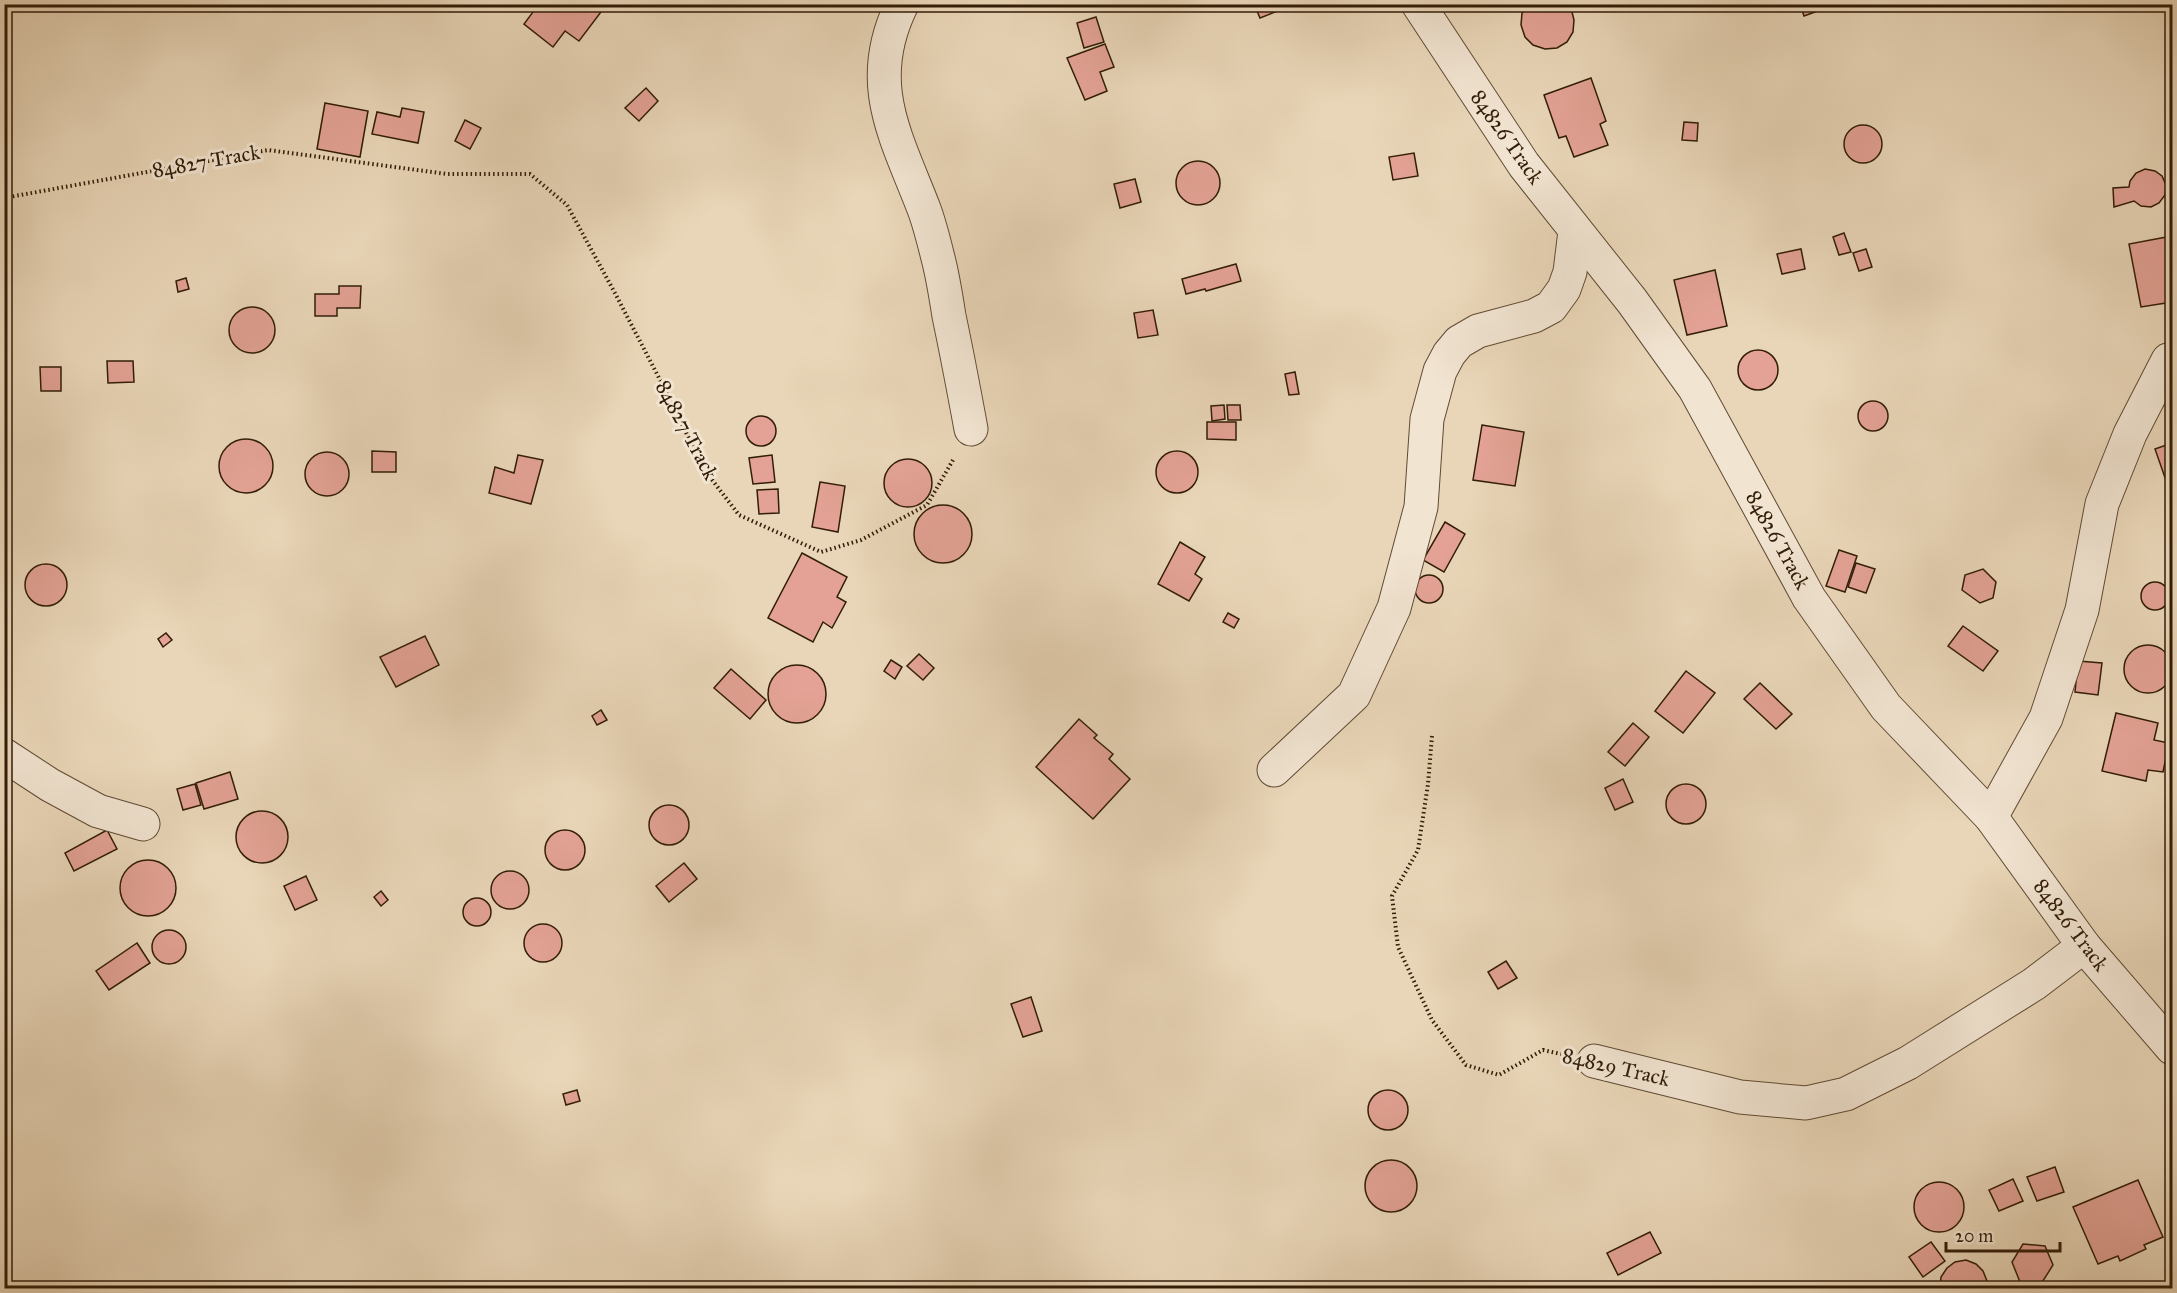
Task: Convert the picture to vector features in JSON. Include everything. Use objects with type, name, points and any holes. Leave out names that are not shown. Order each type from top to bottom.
[{"type":"street","points":[[902,4],[892,25],[884,52],[884,91],[891,126],[925,211],[939,261],[971,429]]},
{"type":"street","name":"84826 Track","points":[[1418,4],[1524,165],[1632,301],[1695,389],[1809,598],[1886,707],[1991,817],[2084,946],[2172,1048]]},
{"type":"street","points":[[1274,770],[1354,695],[1394,608],[1421,507],[1427,419],[1440,371],[1449,354],[1459,342],[1478,331],[1534,316],[1551,307],[1564,290],[1570,272],[1575,231]]},
{"type":"street","points":[[1991,817],[2046,718],[2082,610],[2102,504],[2130,434],[2168,360]]},
{"type":"street","points":[[4,755],[50,785],[98,811],[143,824]]},
{"type":"street","name":"84829 Track","points":[[1594,1061],[1740,1098],[1806,1103],[1846,1094],[1908,1064],[2034,984],[2084,946]]},
{"type":"path","name":"84827 Track","points":[[4,198],[268,150],[447,174],[530,174],[567,205],[671,401],[703,468],[739,515],[821,552],[861,540],[927,505],[971,429]]},
{"type":"path","name":"84829 Track","points":[[1432,736],[1428,784],[1418,850],[1392,896],[1398,947],[1432,1020],[1466,1065],[1498,1075],[1543,1050],[1594,1061]]},
{"type":"building","points":[[531,4],[607,4],[579,41],[565,31],[553,47],[524,24],[536,8]]},
{"type":"building","points":[[1254,4],[1295,4],[1260,18]]},
{"type":"building","points":[[1528,4],[1567,4],[1571,8],[1574,20],[1573,32],[1567,42],[1557,48],[1545,49],[1533,45],[1525,37],[1521,25],[1522,13]]},
{"type":"building","points":[[1800,4],[1837,4],[1804,16]]},
{"type":"building","points":[[1096,17],[1104,42],[1084,48],[1077,23]]},
{"type":"building","points":[[1105,44],[1114,67],[1100,72],[1107,91],[1085,100],[1067,58]]},
{"type":"building","points":[[1591,78],[1606,121],[1600,124],[1608,145],[1574,157],[1566,136],[1559,138],[1544,95]]},
{"type":"building","points":[[646,88],[658,101],[639,121],[625,108]]},
{"type":"building","points":[[325,103],[368,111],[360,157],[317,149]]},
{"type":"building","points":[[402,108],[424,112],[418,143],[372,134],[377,112],[400,117]]},
{"type":"building","points":[[465,120],[481,128],[470,149],[455,141]]},
{"type":"building","points":[[1684,122],[1698,123],[1697,141],[1682,140]]},
{"type":"building","points":[[1863,125],[1877,130],[1882,144],[1877,158],[1863,163],[1849,158],[1844,144],[1849,130]]},
{"type":"building","points":[[1414,153],[1418,176],[1393,180],[1389,157]]},
{"type":"building","points":[[1198,161],[1213,168],[1220,183],[1213,198],[1198,205],[1183,198],[1176,183],[1183,168]]},
{"type":"building","points":[[2145,169],[2155,171],[2162,176],[2166,185],[2165,195],[2159,203],[2151,207],[2141,206],[2134,201],[2114,207],[2113,188],[2129,187],[2136,173]]},
{"type":"building","points":[[1135,179],[1141,202],[1120,208],[1114,184]]},
{"type":"building","points":[[1844,233],[1851,252],[1839,255],[1833,237]]},
{"type":"building","points":[[2172,236],[2172,302],[2141,307],[2129,244]]},
{"type":"building","points":[[1801,249],[1805,269],[1782,274],[1777,254]]},
{"type":"building","points":[[1866,249],[1872,267],[1859,271],[1853,253]]},
{"type":"building","points":[[1236,264],[1241,281],[1186,294],[1182,279]]},
{"type":"building","points":[[1715,270],[1727,326],[1687,335],[1674,280]]},
{"type":"building","points":[[186,278],[189,289],[178,292],[176,281]]},
{"type":"building","points":[[339,286],[361,286],[360,308],[337,308],[337,316],[315,316],[315,294],[339,294]]},
{"type":"building","points":[[252,307],[268,314],[275,330],[268,346],[252,353],[236,346],[229,330],[236,314]]},
{"type":"building","points":[[1153,310],[1158,335],[1138,338],[1134,313]]},
{"type":"building","points":[[1758,350],[1766,351],[1772,356],[1777,362],[1777,378],[1772,384],[1766,389],[1758,390],[1750,389],[1744,384],[1739,378],[1738,370],[1739,362],[1744,356],[1750,351]]},
{"type":"building","points":[[107,361],[133,361],[134,382],[108,383]]},
{"type":"building","points":[[40,367],[61,367],[61,391],[41,391]]},
{"type":"building","points":[[1295,372],[1299,394],[1289,395],[1285,374]]},
{"type":"building","points":[[1873,401],[1879,402],[1887,410],[1887,422],[1879,430],[1873,431],[1867,430],[1859,422],[1858,416],[1859,410],[1867,402]]},
{"type":"building","points":[[1224,405],[1225,419],[1212,421],[1211,406]]},
{"type":"building","points":[[1227,405],[1240,405],[1241,420],[1228,420]]},
{"type":"building","points":[[761,416],[772,420],[776,431],[772,442],[761,446],[750,442],[746,431],[750,420]]},
{"type":"building","points":[[1207,422],[1236,422],[1236,440],[1207,439]]},
{"type":"building","points":[[1482,425],[1524,432],[1515,486],[1473,480]]},
{"type":"building","points":[[241,439],[251,439],[261,443],[269,451],[273,466],[269,481],[261,489],[251,493],[241,493],[231,489],[223,481],[219,471],[219,461],[223,451],[231,443]]},
{"type":"building","points":[[2172,443],[2172,515],[2166,494],[2170,492],[2155,449]]},
{"type":"building","points":[[372,451],[396,452],[396,472],[372,472]]},
{"type":"building","points":[[1177,451],[1192,457],[1198,472],[1192,487],[1177,493],[1162,487],[1156,472],[1162,457]]},
{"type":"building","points":[[327,452],[342,459],[349,474],[342,489],[327,496],[312,489],[305,474],[312,459]]},
{"type":"building","points":[[518,455],[543,460],[531,504],[489,493],[495,467],[514,473]]},
{"type":"building","points":[[772,455],[775,482],[753,484],[749,458]]},
{"type":"building","points":[[908,459],[925,466],[932,483],[925,500],[908,507],[891,500],[884,483],[891,466]]},
{"type":"building","points":[[820,482],[845,486],[838,532],[812,527]]},
{"type":"building","points":[[778,489],[779,513],[759,514],[757,490]]},
{"type":"building","points":[[937,505],[949,505],[964,513],[972,528],[972,540],[964,555],[949,563],[937,563],[922,555],[914,540],[914,528],[922,513]]},
{"type":"building","points":[[1445,522],[1465,534],[1444,572],[1423,560]]},
{"type":"building","points":[[1180,542],[1205,557],[1195,574],[1202,579],[1189,601],[1158,584]]},
{"type":"building","points":[[1839,550],[1857,556],[1845,592],[1826,586]]},
{"type":"building","points":[[802,553],[847,577],[837,597],[846,602],[832,628],[823,622],[813,642],[768,618]]},
{"type":"building","points":[[1856,563],[1875,569],[1866,593],[1848,587]]},
{"type":"building","points":[[46,564],[61,570],[67,585],[61,600],[46,606],[31,600],[25,585],[31,570]]},
{"type":"building","points":[[1983,569],[1996,582],[1993,598],[1980,603],[1962,590],[1965,575]]},
{"type":"building","points":[[1429,575],[1439,579],[1443,589],[1439,599],[1429,603],[1419,599],[1415,589],[1419,579]]},
{"type":"building","points":[[2155,582],[2165,586],[2169,596],[2165,606],[2155,610],[2145,606],[2141,596],[2145,586]]},
{"type":"building","points":[[1228,613],[1239,619],[1234,628],[1223,622]]},
{"type":"building","points":[[1963,626],[1998,651],[1983,671],[1948,646]]},
{"type":"building","points":[[166,633],[172,640],[163,647],[158,639]]},
{"type":"building","points":[[425,636],[439,665],[396,687],[380,657]]},
{"type":"building","points":[[2143,645],[2153,645],[2168,655],[2172,669],[2171,678],[2162,689],[2153,693],[2143,693],[2128,683],[2124,674],[2124,664],[2134,649]]},
{"type":"building","points":[[919,654],[934,668],[923,680],[907,666]]},
{"type":"building","points":[[891,660],[902,667],[895,679],[884,671]]},
{"type":"building","points":[[2078,661],[2102,663],[2098,695],[2075,692]]},
{"type":"building","points":[[797,665],[808,667],[821,678],[826,694],[824,705],[813,718],[797,723],[786,721],[773,710],[768,694],[770,683],[781,670]]},
{"type":"building","points":[[731,669],[766,700],[750,719],[714,688]]},
{"type":"building","points":[[1686,671],[1715,693],[1683,733],[1655,711]]},
{"type":"building","points":[[1760,683],[1792,714],[1776,729],[1744,699]]},
{"type":"building","points":[[601,710],[607,720],[597,725],[592,716]]},
{"type":"building","points":[[2116,713],[2158,723],[2154,740],[2169,743],[2163,772],[2148,770],[2146,781],[2102,771]]},
{"type":"building","points":[[1079,719],[1097,735],[1094,738],[1113,754],[1109,759],[1130,779],[1093,819],[1036,767]]},
{"type":"building","points":[[1633,723],[1649,737],[1625,766],[1608,752]]},
{"type":"building","points":[[230,772],[238,799],[204,809],[196,783]]},
{"type":"building","points":[[1623,779],[1633,802],[1615,810],[1605,788]]},
{"type":"building","points":[[195,784],[201,805],[183,810],[177,789]]},
{"type":"building","points":[[1686,784],[1700,790],[1706,804],[1700,818],[1686,824],[1672,818],[1666,804],[1672,790]]},
{"type":"building","points":[[669,805],[683,811],[689,825],[683,839],[669,845],[655,839],[649,825],[655,811]]},
{"type":"building","points":[[257,811],[267,811],[281,818],[288,837],[281,856],[267,863],[257,863],[247,859],[240,852],[236,842],[236,832],[240,822],[247,815]]},
{"type":"building","points":[[107,830],[117,849],[74,871],[65,853]]},
{"type":"building","points":[[565,830],[579,836],[585,850],[579,864],[565,870],[551,864],[545,850],[551,836]]},
{"type":"building","points":[[142,860],[154,860],[168,868],[176,882],[174,899],[168,908],[154,916],[142,916],[125,904],[120,894],[120,882],[132,865]]},
{"type":"building","points":[[684,863],[697,879],[669,902],[656,886]]},
{"type":"building","points":[[510,871],[517,872],[523,877],[528,883],[528,897],[523,903],[517,908],[510,909],[503,908],[497,903],[492,897],[491,890],[492,883],[497,877],[503,872]]},
{"type":"building","points":[[306,876],[317,900],[295,910],[284,886]]},
{"type":"building","points":[[381,891],[388,900],[381,906],[374,897]]},
{"type":"building","points":[[477,898],[487,902],[491,912],[487,922],[477,926],[467,922],[463,912],[467,902]]},
{"type":"building","points":[[543,924],[556,930],[562,943],[556,956],[543,962],[530,956],[524,943],[530,930]]},
{"type":"building","points":[[169,930],[181,935],[186,947],[181,959],[169,964],[157,959],[152,947],[157,935]]},
{"type":"building","points":[[137,943],[150,963],[109,990],[96,971]]},
{"type":"building","points":[[1506,961],[1517,978],[1498,989],[1488,972]]},
{"type":"building","points":[[1031,997],[1042,1031],[1023,1037],[1011,1004]]},
{"type":"building","points":[[577,1090],[580,1101],[566,1105],[563,1094]]},
{"type":"building","points":[[1388,1090],[1402,1096],[1408,1110],[1402,1124],[1388,1130],[1374,1124],[1368,1110],[1374,1096]]},
{"type":"building","points":[[1391,1160],[1401,1162],[1409,1168],[1415,1176],[1417,1186],[1415,1196],[1409,1204],[1401,1210],[1391,1212],[1381,1210],[1373,1204],[1367,1196],[1365,1186],[1367,1176],[1373,1168],[1381,1162]]},
{"type":"building","points":[[2055,1167],[2064,1192],[2037,1201],[2027,1177]]},
{"type":"building","points":[[2013,1179],[2023,1201],[1999,1211],[1989,1190]]},
{"type":"building","points":[[2138,1180],[2163,1237],[2144,1245],[2146,1249],[2120,1261],[2118,1256],[2098,1264],[2073,1207]]},
{"type":"building","points":[[1934,1182],[1944,1182],[1957,1189],[1964,1202],[1964,1212],[1957,1225],[1944,1232],[1934,1232],[1925,1228],[1918,1221],[1914,1212],[1914,1202],[1918,1193],[1925,1186]]},
{"type":"building","points":[[1650,1232],[1661,1253],[1618,1275],[1607,1253]]},
{"type":"building","points":[[1931,1242],[1945,1261],[1923,1277],[1909,1257]]},
{"type":"building","points":[[2023,1244],[2045,1246],[2053,1265],[2041,1284],[2020,1282],[2012,1262]]},
{"type":"building","points":[[1966,1260],[1976,1264],[1983,1271],[1987,1288],[1940,1288],[1941,1277],[1947,1268],[1955,1262]]}]
